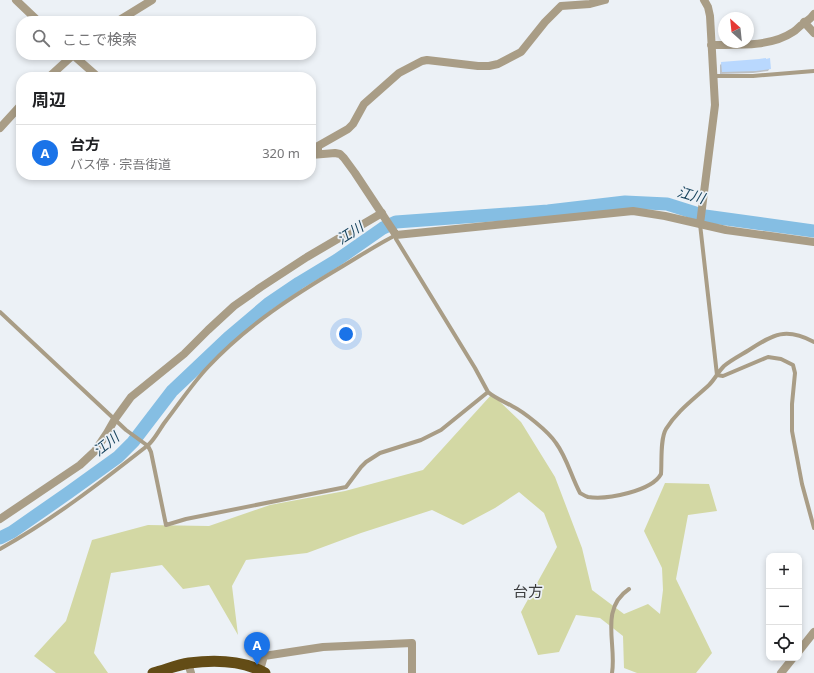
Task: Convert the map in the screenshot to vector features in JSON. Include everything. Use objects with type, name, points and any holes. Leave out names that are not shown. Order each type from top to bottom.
[{"type":"highway","points":[[153,673],[190,668],[210,662],[230,663],[262,672]]},
{"type":"street","points":[[16,0],[33,16]]},
{"type":"street","points":[[126,16],[152,0]]},
{"type":"street","points":[[316,151],[318,146],[348,129],[353,124],[364,104],[399,72],[427,60],[489,66],[498,64],[521,52],[545,22],[561,6],[590,4],[605,0]]},
{"type":"street","points":[[700,224],[715,105],[708,7],[704,0]]},
{"type":"street","points":[[711,46],[769,41],[793,32],[804,22],[809,21],[814,14]]},
{"type":"street","points":[[804,22],[814,33]]},
{"type":"street","points":[[54,72],[68,60]]},
{"type":"street","points":[[79,60],[92,72]]},
{"type":"street","points":[[0,128],[16,110]]},
{"type":"street","points":[[316,154],[335,153],[340,154],[344,158],[383,215],[394,234],[634,211],[665,216],[726,230],[814,242]]},
{"type":"street","points":[[0,519],[80,465],[95,451],[115,418],[131,398],[184,354],[234,306],[307,257],[383,215]]},
{"type":"street","points":[[802,647],[814,632]]},
{"type":"street","points":[[262,672],[264,656],[323,647],[412,643],[412,673]]},
{"type":"street","points":[[781,673],[791,661]]},
{"type":"lane","points":[[561,6],[568,0]]},
{"type":"lane","points":[[714,76],[753,76],[814,71]]},
{"type":"lane","points":[[700,224],[717,375]]},
{"type":"lane","points":[[0,549],[29,532],[102,482],[140,451],[207,368],[229,346],[260,320],[296,294],[394,234],[488,392],[498,399],[513,406],[541,427],[556,442],[568,462],[580,493],[587,497],[612,496],[634,491],[652,484],[659,478],[661,474],[663,440],[666,429],[689,402],[709,385],[720,370],[728,363],[771,336],[788,333],[805,337],[814,342]]},
{"type":"lane","points":[[0,312],[115,418],[126,430],[146,444],[151,452],[166,525],[186,519],[346,487],[366,462],[380,453],[421,440],[441,430],[488,392]]},
{"type":"lane","points":[[717,375],[723,376],[768,357],[781,359],[793,365],[795,373],[792,404],[792,431],[802,484],[814,528]]},
{"type":"lane","points":[[612,673],[614,662],[610,627],[613,612],[621,594],[629,589]]},
{"type":"green space","points":[[492,394],[521,422],[555,477],[582,548],[592,590],[624,614],[648,604],[660,614],[663,590],[662,568],[644,531],[665,483],[709,484],[717,511],[688,515],[676,579],[712,653],[696,673],[637,673],[624,668],[623,636],[600,618],[576,615],[559,652],[538,655],[521,612],[557,547],[544,513],[519,492],[495,508],[463,525],[432,510],[361,533],[307,553],[246,560],[232,586],[238,635],[209,585],[183,589],[162,565],[111,573],[94,653],[108,673],[56,673],[34,656],[66,621],[92,540],[148,525],[209,526],[270,505],[345,491],[423,470]]},
{"type":"building","points":[[770,58],[771,69],[722,72],[721,62]]},
{"type":"waterway","name":"江川","points":[[0,538],[12,532],[118,457],[133,442],[172,391],[228,338],[268,304],[337,260],[383,228],[396,222],[548,211],[625,202],[667,204],[705,216],[814,231]]},
{"type":"place","name":"台方","points":[[257,665]]},
{"type":"district","name":"台方","points":[[528,592]]}]
